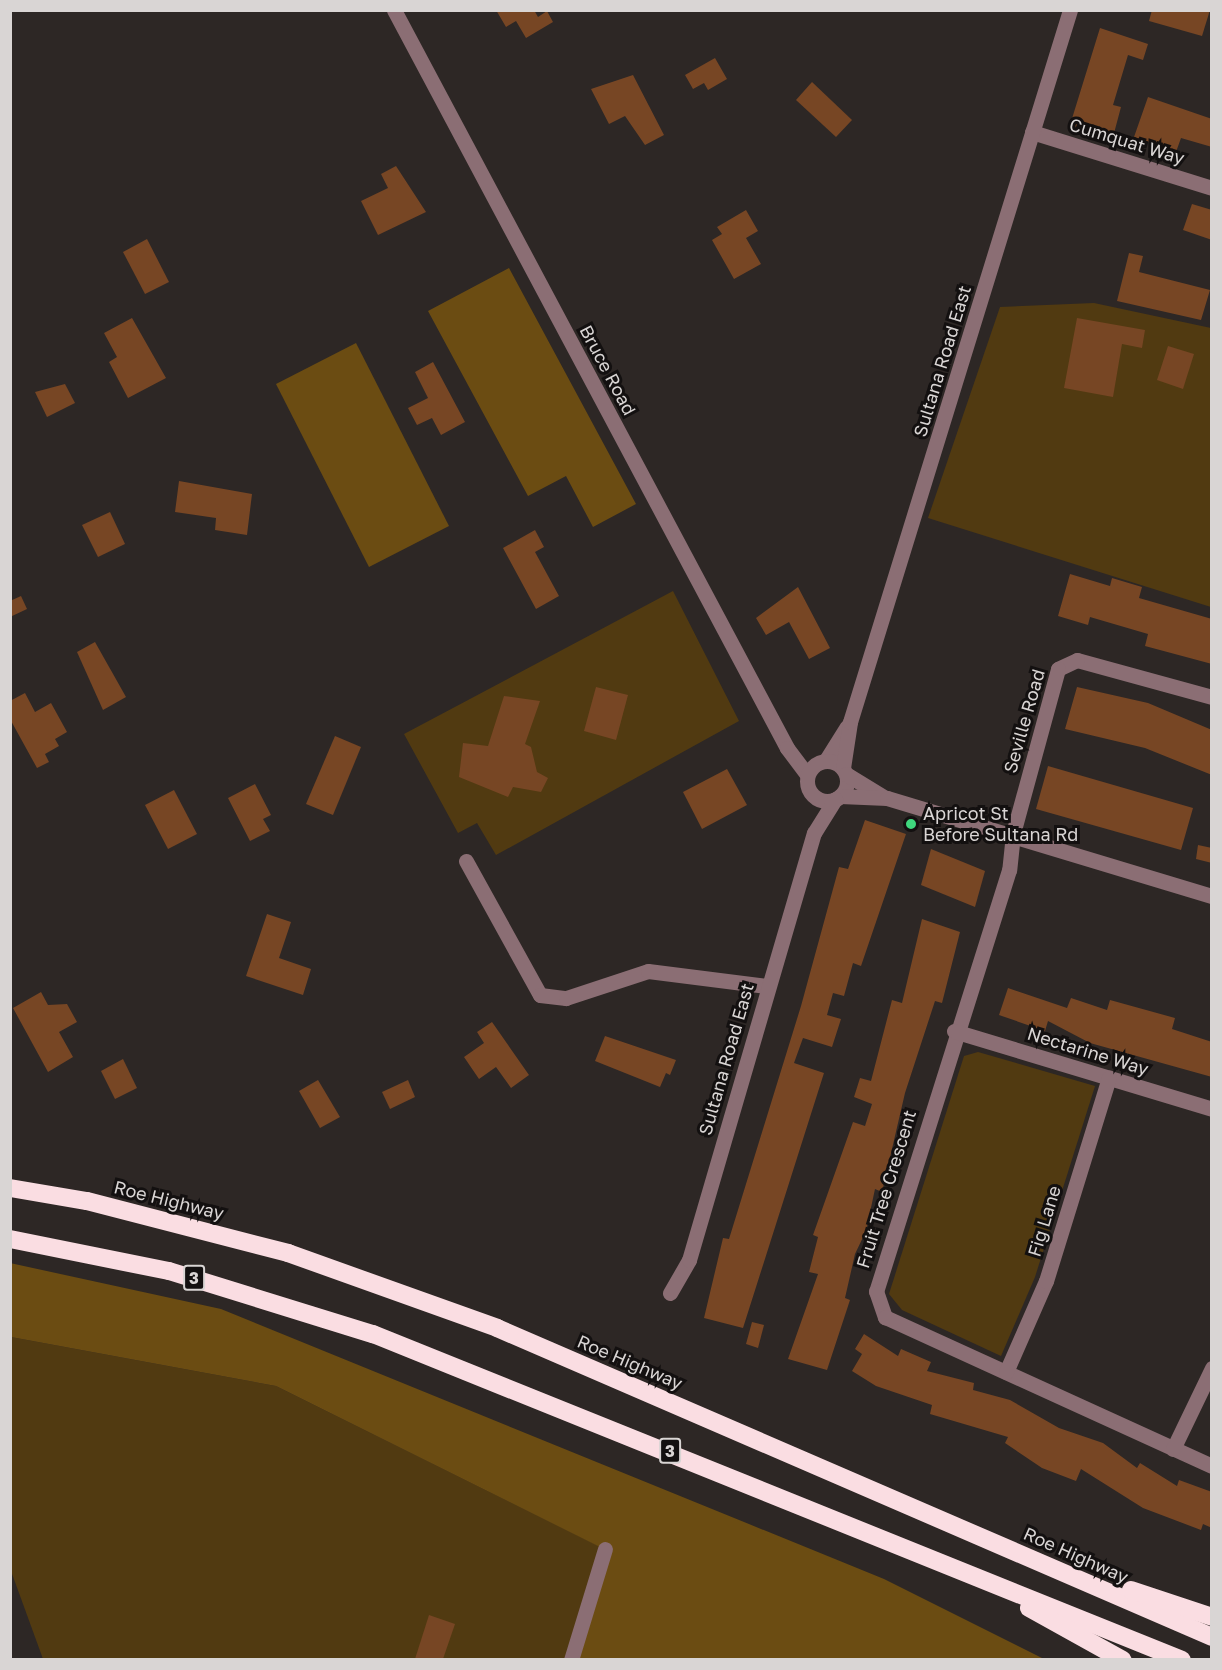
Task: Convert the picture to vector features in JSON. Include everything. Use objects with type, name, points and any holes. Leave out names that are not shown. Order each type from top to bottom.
[{"type":"highway","name":"Roe Highway","points":[[10,1188],[190,1226],[392,1288],[508,1332],[1212,1637]]},
{"type":"highway","name":"3","points":[[10,1239],[169,1271],[373,1334],[1182,1659]]},
{"type":"highway","points":[[1024,1555],[1212,1617]]},
{"type":"highway","points":[[965,1571],[1123,1659]]},
{"type":"street","name":"Bruce Road","points":[[394,10],[787,748],[807,775]]},
{"type":"street","name":"Sultana Road East","points":[[670,1293],[689,1260],[767,986],[814,833],[837,798],[844,771],[850,722],[1070,10]]},
{"type":"street","name":"Cumquat Way","points":[[1032,132],[1212,188]]},
{"type":"street","name":"Seville Road","points":[[1012,834],[1058,669],[1077,660],[1212,698]]},
{"type":"street","name":"Sultana Road East","points":[[814,833],[812,794],[807,775],[823,761],[850,722]]},
{"type":"street","points":[[787,748],[844,771],[886,798]]},
{"type":"street","points":[[812,794],[837,798],[886,798],[1212,896]]},
{"type":"street","name":"Fruit Tree Crescent","points":[[1012,834],[1008,870],[954,1031],[876,1291],[885,1317],[1212,1466]]},
{"type":"street","points":[[466,861],[540,994],[566,998],[648,971],[767,986]]},
{"type":"street","name":"Nectarine Way","points":[[954,1031],[1212,1109]]},
{"type":"street","name":"Fig Lane","points":[[1006,1372],[1046,1281],[1109,1078]]},
{"type":"street","points":[[1173,1449],[1212,1368]]},
{"type":"street","points":[[571,1659],[605,1550]]},
{"type":"shaded area","points":[[509,268],[636,504],[593,527],[566,476],[528,496],[428,311]]},
{"type":"shaded area","points":[[1094,303],[1211,328],[1211,607],[928,518],[1000,307]]},
{"type":"shaded area","points":[[356,343],[449,526],[369,567],[276,384]]},
{"type":"shaded area","points":[[673,591],[739,721],[496,855],[477,823],[458,833],[404,734]]},
{"type":"shaded area","points":[[978,1052],[1095,1086],[1035,1277],[1001,1356],[902,1310],[889,1294],[964,1056]]},
{"type":"shaded area","points":[[10,1263],[221,1309],[884,1579],[1044,1659],[571,1659],[604,1549],[276,1386],[11,1337]]},
{"type":"shaded area","points":[[11,1337],[276,1386],[605,1549],[571,1660],[43,1659],[11,1571]]},
{"type":"building","points":[[496,10],[534,10],[538,17],[547,11],[553,22],[526,38],[516,21],[506,27]]},
{"type":"building","points":[[1152,10],[1210,10],[1202,36],[1149,21]]},
{"type":"building","points":[[1100,28],[1148,44],[1143,60],[1128,55],[1113,105],[1121,107],[1113,137],[1070,125]]},
{"type":"building","points":[[715,58],[727,79],[708,90],[704,83],[693,89],[685,75]]},
{"type":"building","points":[[633,75],[664,135],[645,145],[625,116],[609,124],[591,89]]},
{"type":"building","points":[[812,82],[852,120],[836,137],[796,100]]},
{"type":"building","points":[[1148,97],[1212,119],[1212,147],[1181,138],[1176,152],[1134,137]]},
{"type":"building","points":[[396,166],[426,212],[378,235],[361,201],[388,188],[381,174]]},
{"type":"building","points":[[1192,204],[1212,210],[1212,240],[1183,230]]},
{"type":"building","points":[[746,210],[758,231],[746,238],[761,264],[734,279],[712,240],[722,234],[717,227]]},
{"type":"building","points":[[147,239],[169,282],[145,294],[123,252]]},
{"type":"building","points":[[1129,253],[1143,256],[1139,272],[1210,290],[1201,320],[1117,301]]},
{"type":"building","points":[[132,318],[166,378],[128,398],[109,362],[117,357],[104,333]]},
{"type":"building","points":[[1077,318],[1145,330],[1142,348],[1122,344],[1113,397],[1064,388]]},
{"type":"building","points":[[1168,346],[1194,354],[1183,389],[1157,380]]},
{"type":"building","points":[[433,362],[465,422],[441,435],[432,418],[417,425],[408,408],[428,398],[415,372]]},
{"type":"building","points":[[65,384],[75,403],[47,417],[35,392]]},
{"type":"building","points":[[179,481],[252,494],[247,535],[215,530],[216,518],[175,512]]},
{"type":"building","points":[[110,512],[125,544],[98,557],[82,525]]},
{"type":"building","points":[[535,530],[544,547],[535,552],[559,596],[536,609],[503,548]]},
{"type":"building","points":[[1070,574],[1110,586],[1112,578],[1142,587],[1139,598],[1212,619],[1212,664],[1145,646],[1148,634],[1090,617],[1088,625],[1058,616]]},
{"type":"building","points":[[798,587],[830,648],[809,659],[789,622],[766,635],[756,618]]},
{"type":"building","points":[[21,596],[27,609],[10,617],[10,601]]},
{"type":"building","points":[[95,642],[126,697],[103,710],[77,652]]},
{"type":"building","points":[[596,687],[628,695],[616,740],[584,731]]},
{"type":"building","points":[[1077,687],[1148,703],[1212,730],[1212,775],[1145,748],[1065,729]]},
{"type":"building","points":[[25,693],[35,712],[51,703],[67,732],[55,739],[59,746],[45,754],[49,762],[37,768],[10,719],[10,701]]},
{"type":"building","points":[[504,696],[540,701],[525,744],[531,747],[537,772],[548,778],[541,792],[513,787],[508,797],[459,777],[463,743],[488,746]]},
{"type":"building","points":[[335,736],[361,747],[333,815],[306,804]]},
{"type":"building","points":[[1048,766],[1193,808],[1181,850],[1036,809]]},
{"type":"building","points":[[727,769],[747,805],[702,829],[683,792]]},
{"type":"building","points":[[255,784],[271,815],[263,819],[270,831],[250,841],[228,798]]},
{"type":"building","points":[[174,790],[197,834],[168,849],[145,805]]},
{"type":"building","points":[[865,820],[906,834],[861,966],[853,963],[844,996],[833,993],[827,1015],[841,1019],[832,1047],[803,1038],[794,1063],[824,1073],[743,1328],[704,1318],[723,1238],[729,1239],[801,1006],[839,867],[848,869]]},
{"type":"building","points":[[1198,845],[1212,848],[1212,863],[1196,859]]},
{"type":"building","points":[[931,849],[985,871],[975,907],[921,885]]},
{"type":"building","points":[[267,914],[291,922],[279,958],[311,969],[303,995],[246,976]]},
{"type":"building","points":[[922,919],[960,932],[942,1003],[935,1001],[905,1093],[882,1192],[875,1189],[866,1231],[855,1254],[845,1298],[850,1300],[827,1370],[788,1359],[818,1274],[809,1272],[818,1237],[813,1235],[853,1122],[865,1126],[872,1104],[854,1097],[860,1078],[871,1081],[892,1000],[902,1003]]},
{"type":"building","points":[[1008,988],[1067,1008],[1071,998],[1107,1010],[1110,1000],[1175,1018],[1172,1029],[1212,1042],[1212,1077],[1090,1043],[1048,1021],[1045,1031],[999,1015]]},
{"type":"building","points":[[41,992],[48,1005],[67,1004],[77,1022],[59,1032],[73,1057],[48,1072],[13,1008]]},
{"type":"building","points":[[492,1022],[529,1075],[511,1088],[496,1067],[479,1079],[464,1057],[484,1043],[477,1032]]},
{"type":"building","points":[[605,1036],[676,1060],[670,1075],[666,1073],[660,1087],[595,1061]]},
{"type":"building","points":[[123,1059],[137,1088],[115,1099],[101,1071]]},
{"type":"building","points":[[318,1080],[340,1117],[320,1128],[299,1091]]},
{"type":"building","points":[[408,1080],[415,1097],[390,1109],[382,1092]]},
{"type":"building","points":[[752,1322],[764,1325],[758,1348],[746,1344]]},
{"type":"building","points":[[864,1334],[898,1356],[901,1349],[931,1362],[927,1371],[974,1383],[973,1390],[1010,1400],[1059,1428],[1103,1443],[1137,1468],[1140,1463],[1177,1486],[1179,1480],[1212,1492],[1212,1528],[1203,1524],[1201,1530],[1143,1508],[1081,1469],[1076,1481],[1042,1468],[1005,1443],[1008,1437],[930,1414],[932,1405],[876,1386],[852,1371],[862,1354],[855,1349]]},
{"type":"building","points":[[429,1615],[455,1624],[443,1659],[415,1659]]},
{"type":"place","name":"Apricot St Before Sultana Rd","points":[[911,824]]}]
